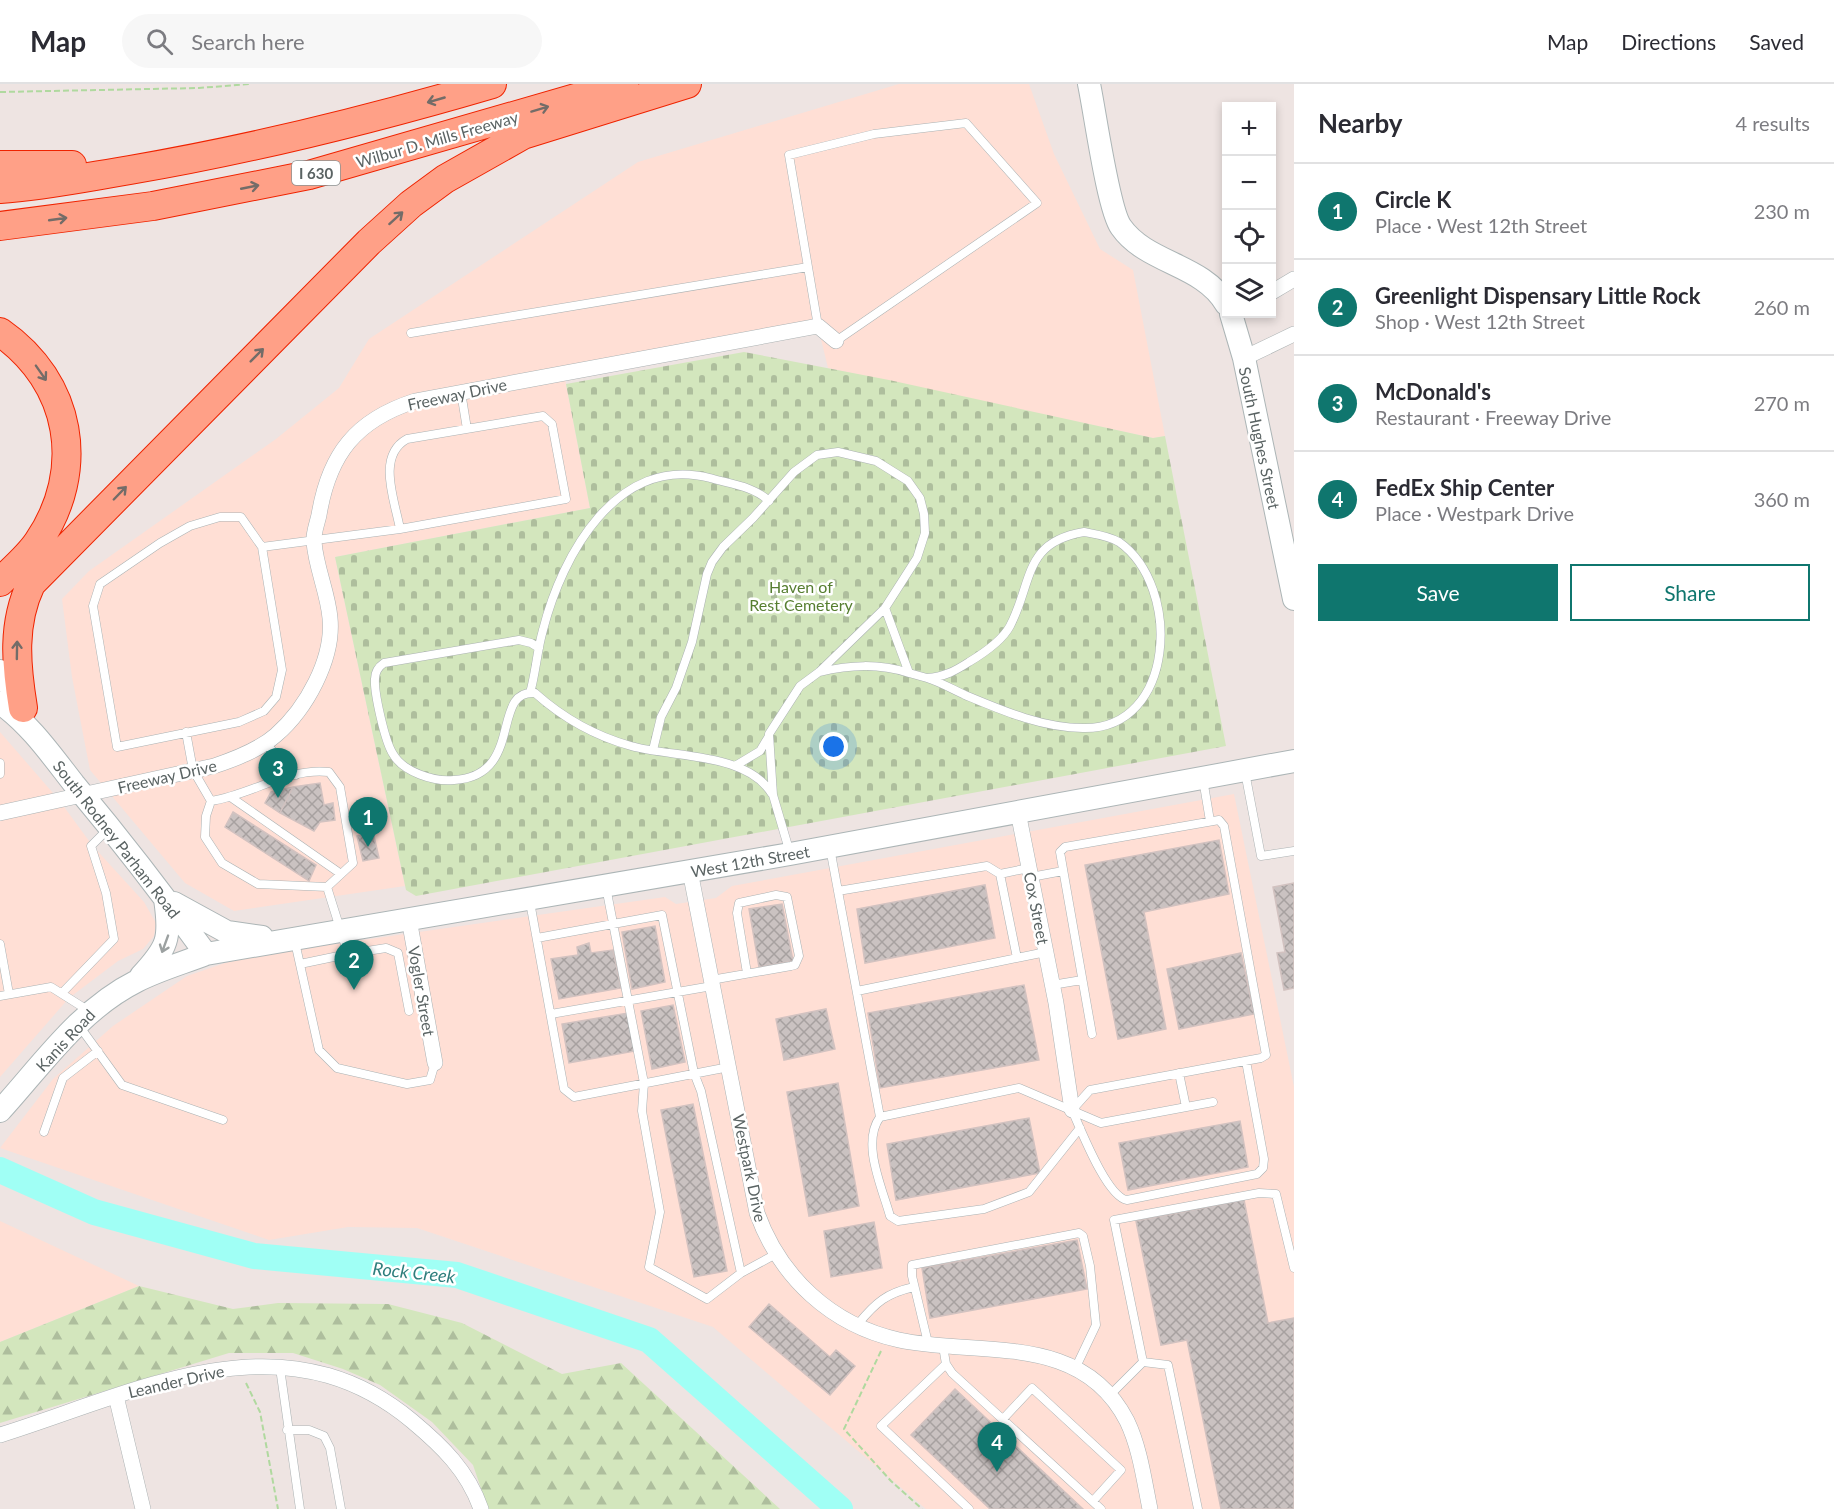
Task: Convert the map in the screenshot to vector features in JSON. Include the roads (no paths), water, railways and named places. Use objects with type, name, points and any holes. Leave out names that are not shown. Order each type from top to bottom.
[{"type":"highway","name":"I 630","points":[[0,189],[173,163],[242,150],[367,121],[492,84]]},
{"type":"highway","name":"Wilbur D. Mills Freeway","points":[[0,226],[153,206],[309,175],[624,84]]},
{"type":"highway","points":[[0,612],[31,584],[345,266],[411,204],[467,165],[524,135],[687,84]]},
{"type":"highway","points":[[0,165],[173,163]]},
{"type":"highway","points":[[0,332],[25,353],[44,377],[60,406],[66,435],[64,484],[60,499],[37,543],[0,582]]},
{"type":"highway","points":[[0,573],[26,556]]},
{"type":"highway","points":[[10,699],[19,619],[31,584]]},
{"type":"main road","points":[[1089,84],[1120,226],[1140,244],[1204,279],[1215,287],[1222,297]]},
{"type":"main road","name":"South Hughes Street","points":[[1232,318],[1287,535],[1294,599]]},
{"type":"main road","name":"South Rodney Parham Road","points":[[10,699],[165,897],[206,954]]},
{"type":"main road","name":"West 12th Street","points":[[206,954],[790,854],[1294,761]]},
{"type":"main road","points":[[165,897],[227,932],[287,939]]},
{"type":"main road","points":[[136,982],[165,947],[169,927],[165,897]]},
{"type":"main road","name":"Kanis Road","points":[[0,1111],[84,1017],[136,982],[206,954]]},
{"type":"street","points":[[1276,290],[1294,279]]},
{"type":"street","points":[[818,326],[836,341]]},
{"type":"street","name":"Freeway Drive","points":[[0,813],[234,759],[276,735],[303,702],[315,681],[331,638],[330,617],[313,540],[328,475],[346,445],[361,429],[394,408],[461,392],[818,326]]},
{"type":"street","points":[[1244,358],[1294,334]]},
{"type":"street","name":"Cox Street","points":[[1018,812],[1056,1003],[1072,1110]]},
{"type":"street","name":"Westpark Drive","points":[[690,871],[757,1213],[776,1254],[800,1287],[821,1305],[858,1324],[899,1340],[1038,1353],[1075,1369],[1097,1383],[1121,1412],[1133,1435],[1150,1509]]},
{"type":"street","name":"Vogler Street","points":[[409,919],[435,1063]]},
{"type":"street","name":"Leander Drive","points":[[0,1435],[116,1396],[194,1373],[248,1366],[321,1372],[359,1386],[381,1398],[429,1436],[464,1473],[475,1506]]},
{"type":"street","points":[[116,1396],[143,1509]]},
{"type":"lane","points":[[818,326],[789,155],[804,149],[874,134],[966,123],[1037,202],[836,341]]},
{"type":"lane","points":[[411,333],[808,267]]},
{"type":"lane","points":[[461,392],[467,429]]},
{"type":"lane","points":[[262,547],[400,529],[566,499],[552,424],[543,416],[406,439],[392,451],[389,467],[400,529]]},
{"type":"lane","points":[[653,750],[661,717],[676,687],[692,642],[707,574],[712,562],[723,547],[809,459],[827,454],[853,454],[876,461],[908,481],[920,498],[925,533],[917,558],[885,609],[819,672],[800,686],[760,751],[735,766]]},
{"type":"lane","points":[[530,693],[539,648],[557,586],[572,553],[599,516],[614,500],[629,490],[659,478],[699,475],[751,489],[769,501]]},
{"type":"lane","points":[[220,517],[241,517],[262,547],[282,670],[276,697],[264,711],[239,722],[117,747],[93,606],[100,584],[190,526],[220,517]]},
{"type":"lane","points":[[819,672],[849,665],[868,665],[927,678],[986,704],[1056,726],[1084,728],[1113,723],[1126,717],[1145,698],[1156,669],[1160,636],[1159,616],[1150,581],[1136,559],[1117,541],[1084,532],[1060,538],[1045,547],[1032,565],[1011,624],[996,642],[952,673],[927,678]]},
{"type":"lane","points":[[885,609],[909,673]]},
{"type":"lane","points":[[539,648],[519,640],[384,663],[379,667],[374,681],[393,755],[406,767],[423,775],[449,781],[477,774],[491,764],[502,748],[511,704],[530,693],[535,693],[565,717],[603,737],[634,747],[735,766],[762,781],[773,795]]},
{"type":"lane","points":[[186,732],[194,770],[211,801],[206,816],[205,837],[222,863],[258,884],[327,887],[353,862],[342,796],[336,778],[329,772],[320,771],[296,775],[232,798],[211,801]]},
{"type":"lane","points":[[770,734],[773,795],[790,854]]},
{"type":"lane","points":[[265,743],[296,775]]},
{"type":"lane","points":[[0,763],[0,774]]},
{"type":"lane","points":[[1245,771],[1262,856],[1294,851]]},
{"type":"lane","points":[[1203,778],[1210,821]]},
{"type":"lane","points":[[232,798],[340,874]]},
{"type":"lane","points":[[1072,1110],[1090,1090],[1246,1061],[1266,1055],[1224,826],[1219,820],[1065,847],[1060,852],[1092,1034]]},
{"type":"lane","points":[[62,993],[114,939],[106,893],[91,846],[109,828]]},
{"type":"lane","points":[[829,847],[880,1117]]},
{"type":"lane","points":[[838,891],[987,866],[1000,874],[1063,871]]},
{"type":"lane","points":[[1000,874],[1017,958]]},
{"type":"lane","points":[[606,886],[644,1083],[642,1111],[660,1212],[649,1267],[707,1299],[741,1273],[776,1254]]},
{"type":"lane","points":[[327,887],[348,954]]},
{"type":"lane","points":[[551,1014],[677,993],[747,974],[790,966],[798,961],[799,956],[787,897],[776,895],[739,903],[737,913],[747,974]]},
{"type":"lane","points":[[530,898],[564,1089],[570,1095],[574,1097],[729,1067]]},
{"type":"lane","points":[[537,938],[662,915],[694,1073],[701,1091],[741,1273]]},
{"type":"lane","points":[[287,939],[300,964],[320,1050],[337,1068],[407,1084],[430,1080],[435,1063]]},
{"type":"lane","points":[[0,944],[4,995],[51,987],[62,993],[84,1017],[98,1051],[123,1084],[223,1120]]},
{"type":"lane","points":[[300,964],[386,948],[398,953],[410,1011]]},
{"type":"lane","points":[[857,991],[1046,952]]},
{"type":"lane","points":[[1052,985],[1082,980]]},
{"type":"lane","points":[[44,1132],[63,1078],[98,1051]]},
{"type":"lane","points":[[1072,1110],[1110,1187],[1120,1199],[1128,1200],[1257,1174],[1263,1168],[1264,1159],[1246,1061]]},
{"type":"lane","points":[[1179,1073],[1186,1107]]},
{"type":"lane","points":[[1080,1128],[1029,1191],[984,1209],[898,1221],[890,1216],[875,1161],[873,1127],[880,1117],[1019,1088],[1101,1123],[1213,1102]]},
{"type":"lane","points":[[1143,1362],[1114,1220],[1259,1193],[1276,1194],[1294,1268]]},
{"type":"lane","points":[[1075,1369],[1093,1336],[1096,1325],[1090,1266],[1083,1236],[1079,1233],[912,1266],[914,1287],[936,1344],[952,1373],[1101,1509]]},
{"type":"lane","points":[[858,1324],[868,1311],[892,1292],[914,1287]]},
{"type":"lane","points":[[1109,1396],[1143,1362]]},
{"type":"lane","points":[[1143,1362],[1168,1365],[1198,1509]]},
{"type":"lane","points":[[946,1364],[881,1426],[969,1509]]},
{"type":"lane","points":[[280,1368],[300,1509]]},
{"type":"lane","points":[[1003,1419],[1032,1388],[1121,1470],[1093,1501]]},
{"type":"lane","points":[[287,1430],[309,1430],[324,1436],[330,1448],[342,1509]]},
{"type":"waterway","name":"Rock Creek","points":[[0,1170],[94,1212],[254,1256],[457,1275],[649,1340],[840,1509]]},
{"type":"place","name":"McDonald's","points":[[278,798]]},
{"type":"place","name":"Circle K","points":[[368,847]]},
{"type":"place","name":"Greenlight Dispensary Little Rock","points":[[354,990]]},
{"type":"place","name":"FedEx Ship Center","points":[[997,1472]]},
{"type":"park label","name":"Haven of Rest Cemetery","points":[[801,595]]}]
